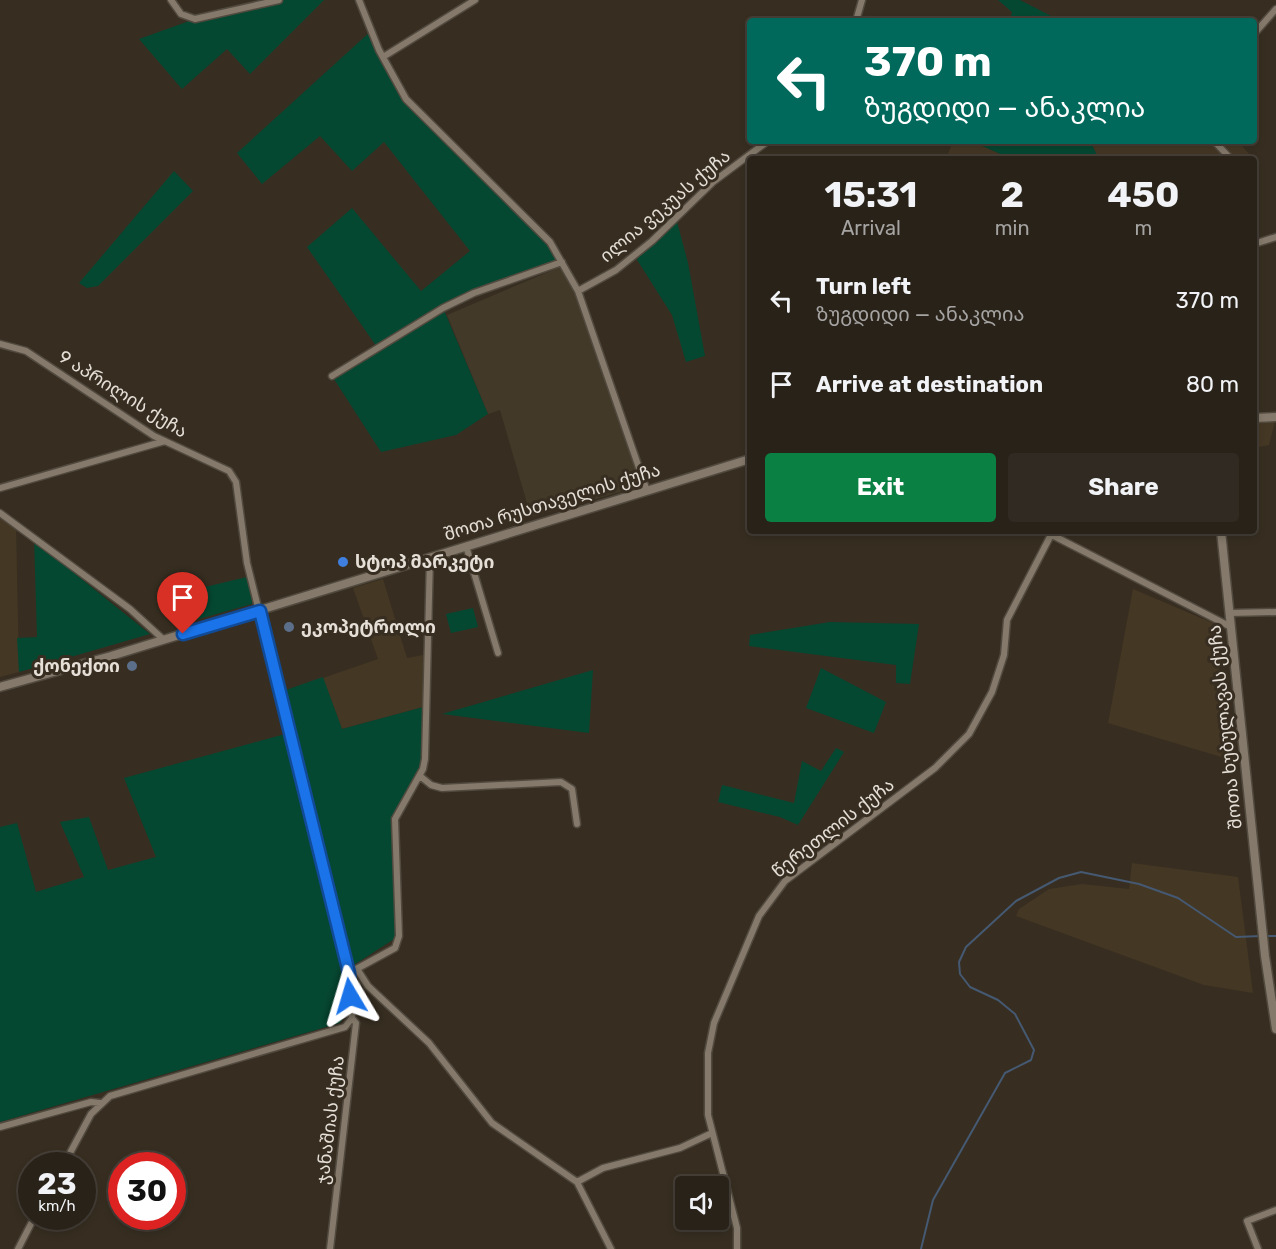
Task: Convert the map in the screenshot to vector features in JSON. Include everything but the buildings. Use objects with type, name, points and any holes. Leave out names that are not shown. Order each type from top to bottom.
[{"type":"main road","points":[[1257,418],[1276,417]]},
{"type":"main road","name":"შოთა რუსთაველის ქუჩა","points":[[0,687],[260,611],[747,460]]},
{"type":"main road","name":"შოთა ხუბულავას ქუჩა","points":[[1221,534],[1265,956],[1276,1029]]},
{"type":"street","points":[[171,0],[181,14],[195,19],[279,0]]},
{"type":"street","points":[[359,0],[383,57],[406,99],[550,242],[562,262],[578,291],[648,491]]},
{"type":"street","points":[[383,57],[475,0]]},
{"type":"street","points":[[857,18],[862,0]]},
{"type":"street","points":[[1257,31],[1276,9]]},
{"type":"street","name":"ილია ვეკუას ქუჩა","points":[[748,156],[764,144]]},
{"type":"street","points":[[1217,144],[1228,156]]},
{"type":"street","name":"ილია ვეკუას ქუჩა","points":[[578,291],[616,270],[652,241],[713,182],[747,157]]},
{"type":"street","points":[[1257,243],[1276,237]]},
{"type":"street","points":[[332,376],[442,308],[474,293],[562,262]]},
{"type":"street","name":"9 აპრილის ქუჩა","points":[[0,344],[26,351],[165,441],[229,471],[236,482],[247,563],[260,611]]},
{"type":"street","points":[[0,488],[165,441]]},
{"type":"street","points":[[0,513],[130,609],[164,640]]},
{"type":"street","name":"წერეთლის ქუჩა","points":[[737,1249],[737,1228],[712,1133],[707,1090],[708,1053],[714,1023],[759,916],[785,881],[935,768],[969,734],[992,692],[1004,655],[1007,620],[1051,534]]},
{"type":"street","points":[[1054,534],[1231,627]]},
{"type":"street","points":[[466,546],[498,653]]},
{"type":"street","points":[[349,973],[396,948],[399,936],[395,819],[420,776],[425,759],[430,557]]},
{"type":"street","name":"ჯანაშიას ქუჩა","points":[[260,611],[349,973],[352,1018],[356,1023],[330,1249]]},
{"type":"street","points":[[1229,613],[1276,612]]},
{"type":"street","points":[[420,776],[431,785],[442,788],[561,782],[572,789],[577,824]]},
{"type":"street","points":[[357,969],[368,986],[429,1043],[492,1124],[577,1182],[611,1249]]},
{"type":"street","points":[[71,1152],[91,1114],[110,1096],[345,1027],[352,1018]]},
{"type":"street","points":[[0,1127],[91,1102],[100,1103]]},
{"type":"street","points":[[577,1182],[603,1168],[680,1148],[712,1133]]},
{"type":"street","points":[[1258,1249],[1247,1221],[1276,1210]]},
{"type":"street","points":[[18,1249],[28,1230]]},
{"type":"shaded area","points":[[952,144],[978,144],[1005,156],[947,156]]},
{"type":"shaded area","points":[[1092,144],[1241,144],[1249,154],[1247,156],[1098,156]]},
{"type":"shaded area","points":[[560,267],[576,292],[642,486],[531,517],[500,410],[488,414],[447,315]]},
{"type":"shaded area","points":[[1275,421],[1269,445],[1257,447],[1257,422]]},
{"type":"shaded area","points":[[0,513],[16,524],[19,672],[0,677]]},
{"type":"shaded area","points":[[383,579],[407,658],[429,654],[427,706],[342,729],[323,678],[378,659],[353,588]]},
{"type":"shaded area","points":[[1133,589],[1215,624],[1228,759],[1108,723]]},
{"type":"shaded area","points":[[1132,863],[1238,877],[1253,993],[1204,985],[1016,916],[1019,909],[1049,889],[1082,884],[1129,889]]},
{"type":"green space","points":[[279,0],[324,0],[250,74],[227,49],[182,89],[139,39],[195,19]]},
{"type":"green space","points":[[998,0],[1020,0],[1055,18],[1011,18],[1012,12]]},
{"type":"green space","points":[[371,31],[406,99],[550,242],[562,262],[443,308],[488,414],[456,435],[381,452],[332,376],[377,347],[307,247],[352,208],[421,291],[470,251],[384,142],[352,171],[320,136],[262,184],[237,153]]},
{"type":"green space","points":[[978,144],[1092,144],[1098,156],[1005,156]]},
{"type":"green space","points":[[174,171],[193,191],[98,286],[87,288],[79,283]]},
{"type":"green space","points":[[676,218],[688,263],[705,356],[686,362],[672,315],[634,255]]},
{"type":"green space","points":[[34,537],[73,566],[74,573],[150,634],[19,672],[17,638],[37,637]]},
{"type":"green space","points":[[251,576],[252,604],[192,621],[184,592]]},
{"type":"green space","points":[[473,608],[478,627],[451,633],[446,614]]},
{"type":"green space","points":[[830,622],[919,624],[910,684],[896,683],[896,665],[749,646],[750,635]]},
{"type":"green space","points":[[821,668],[886,702],[874,733],[806,708]]},
{"type":"green space","points":[[593,670],[589,733],[442,714]]},
{"type":"green space","points":[[323,677],[342,729],[427,706],[425,759],[397,812],[399,936],[346,970],[346,1014],[340,1023],[0,1122],[0,827],[17,823],[36,892],[84,877],[60,822],[89,817],[108,870],[156,857],[124,778],[289,733],[280,692]]},
{"type":"green space","points":[[836,748],[844,752],[798,825],[780,817],[718,802],[722,785],[794,803],[802,761],[821,771]]},
{"type":"waterway","points":[[921,1249],[933,1200],[1005,1073],[1031,1060],[1034,1050],[1015,1014],[998,1000],[970,987],[960,974],[959,962],[966,947],[1016,901],[1059,878],[1081,872],[1139,884],[1178,898],[1236,937],[1261,936]]},
{"type":"waterway","points":[[1267,936],[1276,936]]},
{"type":"place","name":"სტოპ მარკეტი","points":[[343,562]]},
{"type":"place","name":"ეკოპეტროლი","points":[[289,627]]},
{"type":"place","name":"ქონექთი","points":[[132,666]]},
{"type":"route","points":[[183,634],[260,611],[349,973],[350,996]]}]
